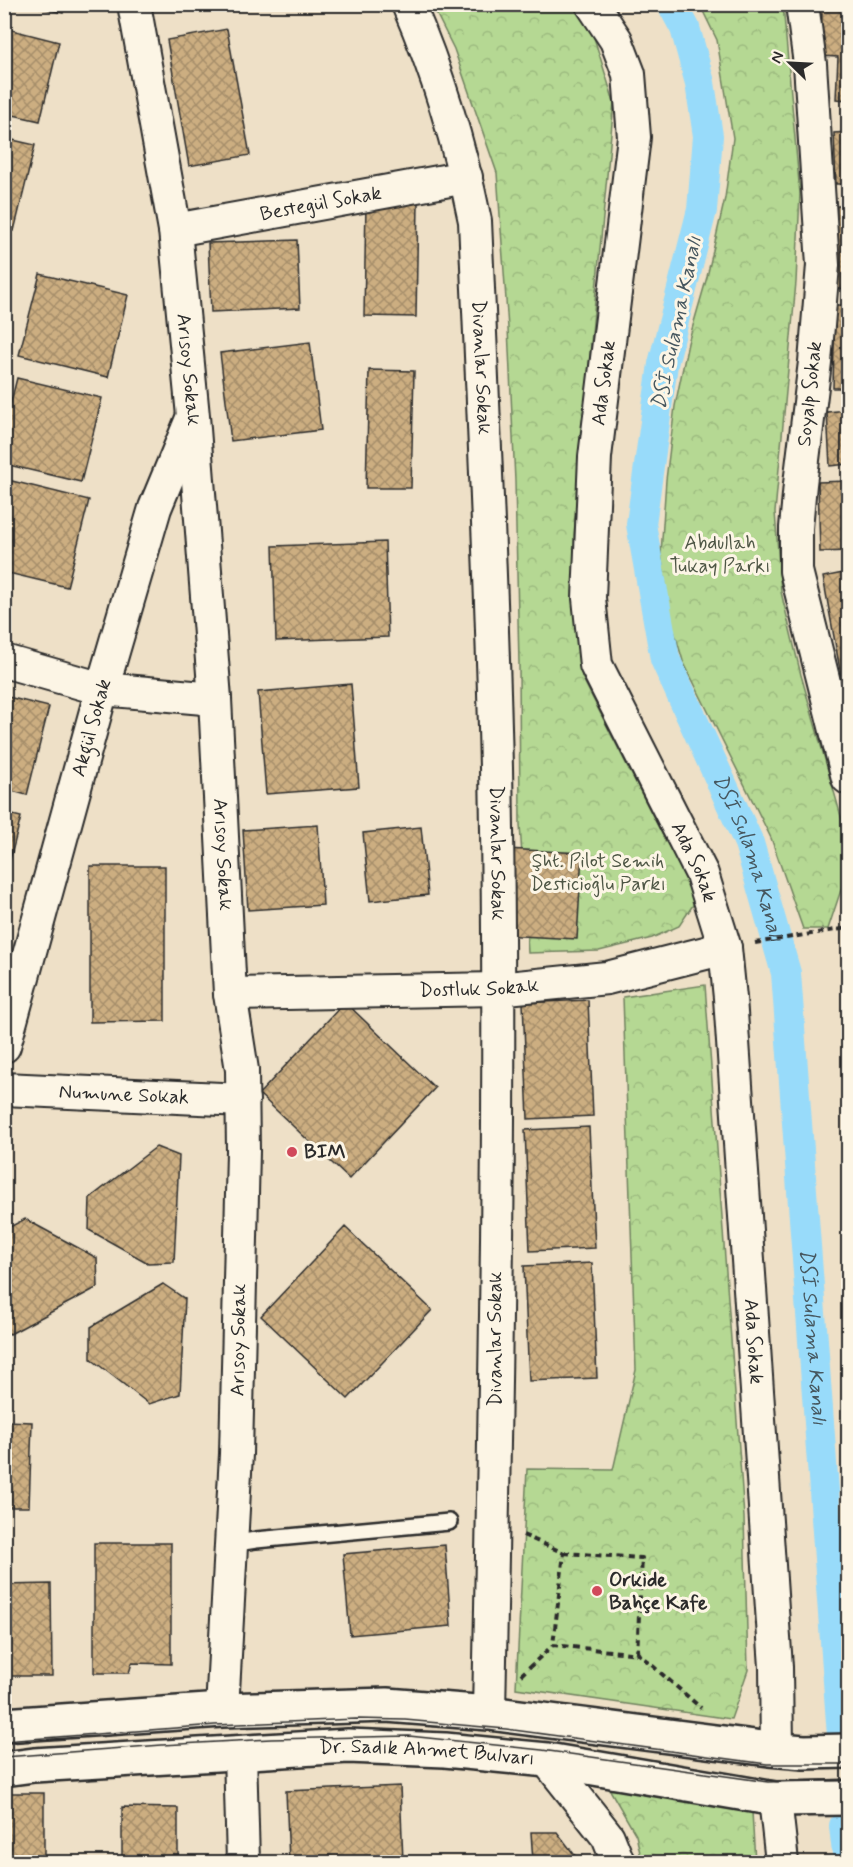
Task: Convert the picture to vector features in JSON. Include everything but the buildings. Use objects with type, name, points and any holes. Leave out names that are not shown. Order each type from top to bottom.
[{"type":"main road","name":"Dr. Sadık Ahmet Bulvarı","points":[[4,1725],[222,1710],[387,1705],[489,1713],[790,1751],[849,1751]]},
{"type":"main road","name":"Dr. Sadık Ahmet Bulvarı","points":[[4,1770],[34,1765],[348,1746],[445,1750],[547,1760],[775,1799],[849,1798]]},
{"type":"street","name":"Arısoy Sokak","points":[[134,4],[175,230],[193,416],[215,699],[230,994],[242,1070],[243,1150],[236,1454],[222,1710]]},
{"type":"street","name":"Divanlar Sokak","points":[[408,4],[426,45],[466,177],[475,220],[489,527],[496,770],[495,1424],[489,1713]]},
{"type":"street","name":"Ada Sokak","points":[[592,4],[616,40],[629,74],[634,137],[595,456],[589,598],[596,665],[702,874],[724,948],[731,1010],[776,1655],[790,1751]]},
{"type":"street","name":"Soyalp Sokak","points":[[802,4],[810,64],[823,265],[799,495],[796,571],[849,778]]},
{"type":"street","name":"Bestegül Sokak","points":[[175,230],[466,177]]},
{"type":"street","name":"Akgül Sokak","points":[[4,1046],[102,689],[155,508],[193,416]]},
{"type":"street","points":[[4,661],[102,689],[215,699]]},
{"type":"street","name":"Dostluk Sokak","points":[[230,994],[497,989],[607,978],[724,948]]},
{"type":"street","name":"Numune Sokak","points":[[4,1089],[243,1100]]},
{"type":"street","points":[[240,1753],[243,1863]]},
{"type":"street","points":[[547,1760],[608,1837],[618,1863]]},
{"type":"street","points":[[775,1799],[782,1863]]},
{"type":"lane","points":[[231,1544],[448,1522]]},
{"type":"path","points":[[724,948],[849,928]]},
{"type":"path","points":[[523,1535],[564,1553],[642,1558],[637,1654]]},
{"type":"path","points":[[519,1677],[553,1645],[564,1553]]},
{"type":"path","points":[[553,1645],[637,1654],[710,1716],[723,1743]]},
{"type":"green space","name":"Şht. Pilot Semih Desticioğlu Parkı","points":[[432,5],[572,5],[592,31],[614,102],[574,535],[582,677],[665,840],[689,880],[695,902],[679,926],[652,938],[599,951],[528,953],[520,824],[515,481],[508,328],[497,173],[454,49]]},
{"type":"green space","name":"Abdullah Tukay Parkı","points":[[700,5],[783,5],[800,194],[796,282],[775,512],[781,592],[801,675],[848,841],[848,869],[828,929],[803,929],[771,838],[683,661],[672,624],[661,554],[666,480],[675,406],[688,343],[707,277],[725,198],[733,138],[717,40]]},
{"type":"green space","points":[[705,985],[744,1517],[748,1670],[731,1719],[516,1688],[527,1469],[613,1470],[636,1370],[623,997]]},
{"type":"green space","points":[[607,1785],[752,1812],[755,1862],[642,1862],[636,1835]]},
{"type":"waterway","name":"DSİ Sulama Kanalı","points":[[672,4],[685,28],[700,83],[708,136],[702,210],[663,364],[641,524],[665,659],[749,843],[786,973],[842,1736]]},
{"type":"waterway","name":"DSİ Sulama Kanalı","points":[[844,1826],[848,1862]]},
{"type":"tram line","points":[[4,1741],[215,1725],[356,1719],[405,1720],[506,1729],[767,1764],[848,1764]]},
{"type":"tram line","points":[[4,1757],[271,1739],[409,1736],[542,1750],[768,1782],[848,1779]]},
{"type":"place","name":"BIM","points":[[292,1152]]},
{"type":"place","name":"Orkide Bahçe Kafe","points":[[597,1591]]}]
